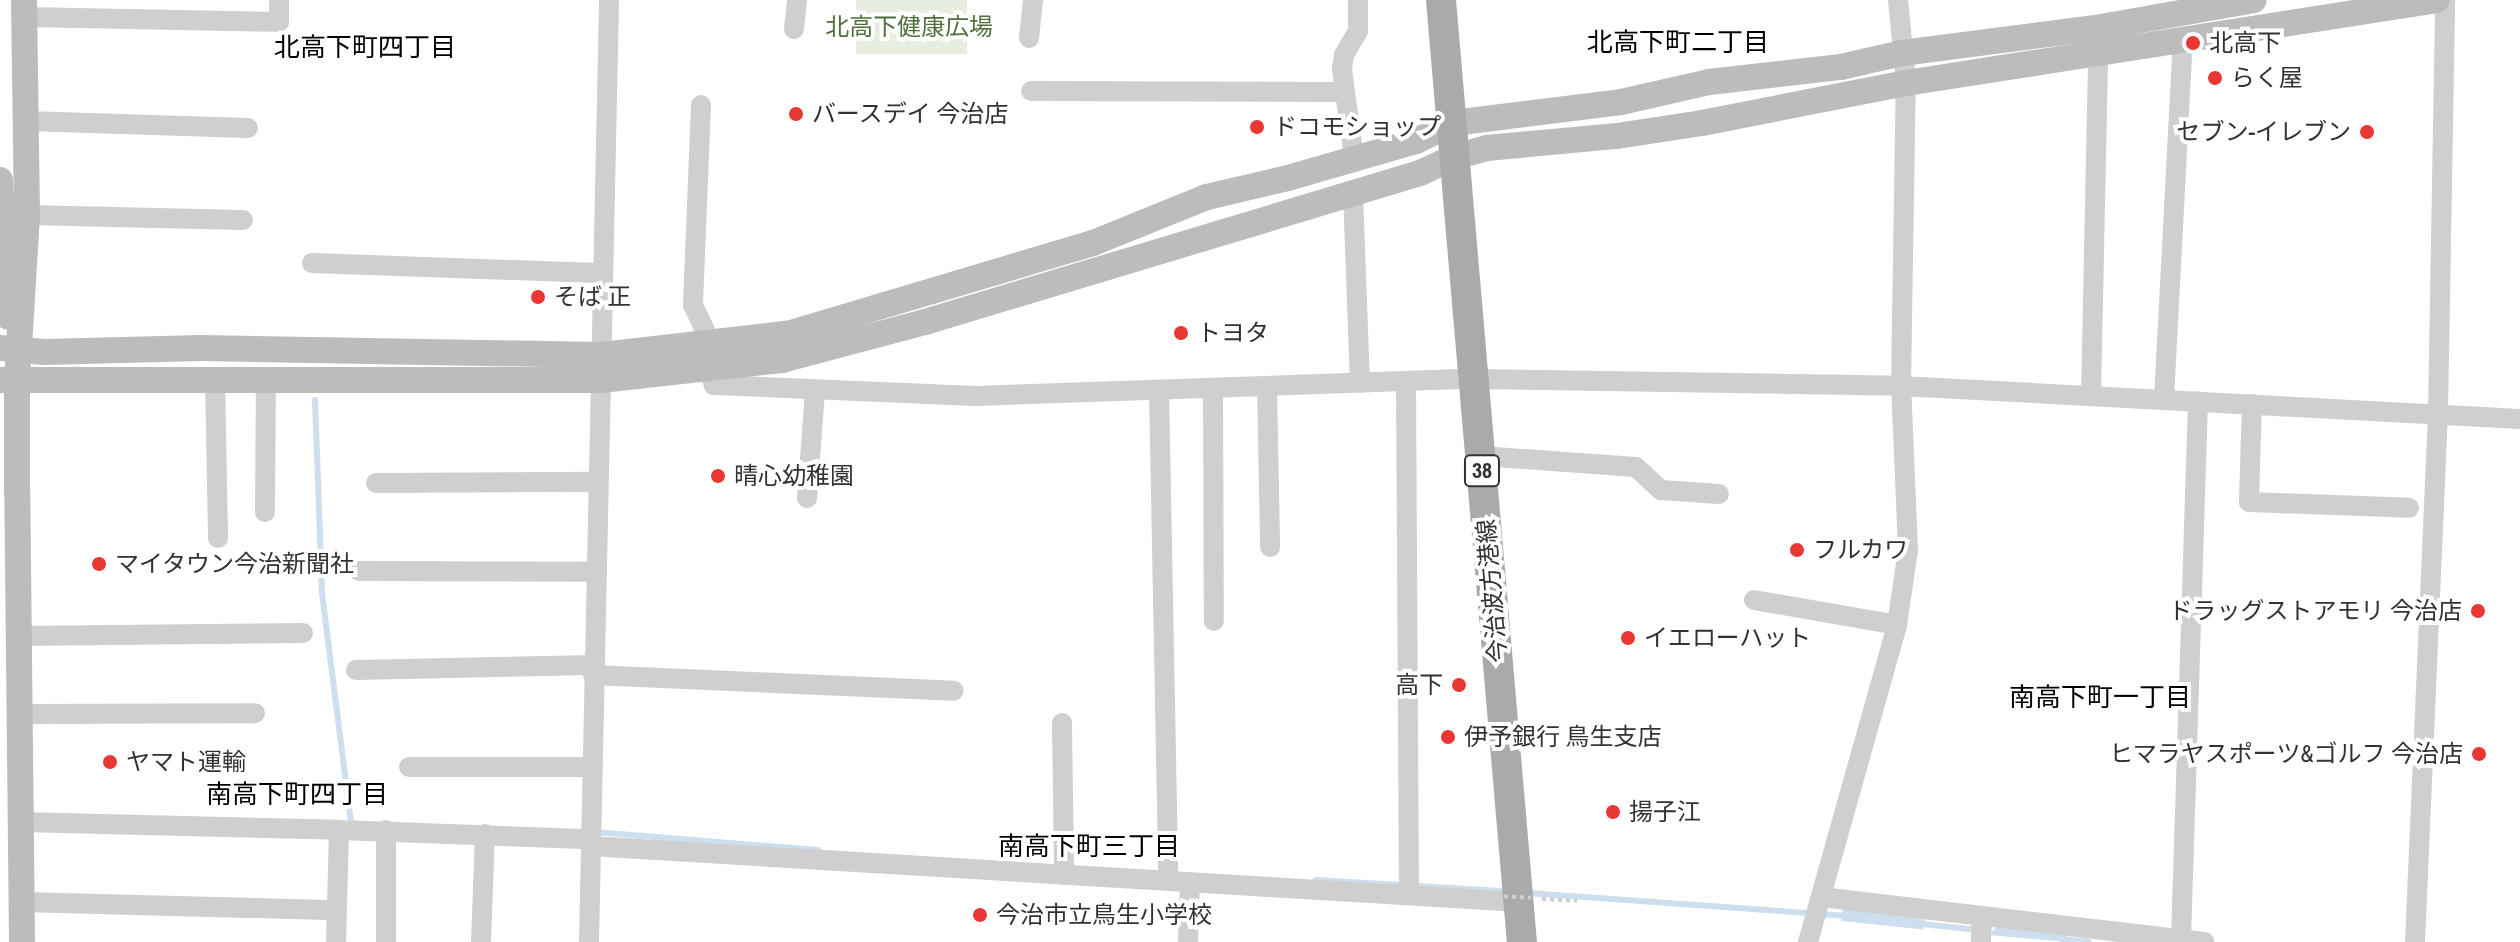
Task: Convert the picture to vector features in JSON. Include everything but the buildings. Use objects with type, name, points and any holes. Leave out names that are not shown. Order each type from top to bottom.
[{"type":"main road","name":"今治波方港線","points":[[1441,0],[1481,456],[1508,899],[1522,942]]},
{"type":"street","points":[[22,942],[21,822],[13,707],[18,636],[9,577],[8,491],[11,347],[27,215],[25,9],[279,22],[279,0]]},
{"type":"street","points":[[589,942],[596,482],[602,368],[609,0]]},
{"type":"street","points":[[794,29],[797,0]]},
{"type":"street","points":[[1029,38],[1033,0]]},
{"type":"street","points":[[1354,158],[1345,92],[1344,55],[1358,31],[1358,0]]},
{"type":"street","points":[[1808,942],[1897,625],[1908,550],[1901,386],[1906,83],[1898,0]]},
{"type":"street","points":[[9,380],[215,379],[266,382],[602,368],[710,356],[1093,243],[1207,197],[1416,141],[1453,123],[1621,102],[1709,82],[1841,67],[1902,53],[2101,27],[2254,0]]},
{"type":"street","points":[[710,356],[782,360],[861,341],[1420,173],[1455,157],[1487,148],[1617,136],[1702,123],[1906,83],[2437,0]]},
{"type":"street","points":[[2415,942],[2438,413],[2445,0]]},
{"type":"street","points":[[2164,399],[2183,40]]},
{"type":"street","points":[[2091,396],[2098,55]]},
{"type":"street","points":[[1031,91],[1345,92]]},
{"type":"street","points":[[701,105],[693,305],[710,356],[714,385],[976,396],[1475,379],[1901,386],[2520,419]]},
{"type":"street","points":[[26,121],[248,128]]},
{"type":"street","points":[[0,180],[11,347]]},
{"type":"street","points":[[1353,193],[1360,383]]},
{"type":"street","points":[[27,215],[243,220]]},
{"type":"street","points":[[312,263],[603,273]]},
{"type":"street","points":[[11,347],[44,352],[201,348],[602,368]]},
{"type":"street","points":[[215,379],[218,538]]},
{"type":"street","points":[[1406,381],[1409,895]]},
{"type":"street","points":[[265,512],[266,382]]},
{"type":"street","points":[[1267,386],[1270,547]]},
{"type":"street","points":[[1213,388],[1214,621]]},
{"type":"street","points":[[1159,390],[1168,881]]},
{"type":"street","points":[[807,498],[815,391]]},
{"type":"street","points":[[2181,939],[2198,401]]},
{"type":"street","points":[[2252,404],[2249,502],[2409,508]]},
{"type":"street","points":[[1481,456],[1636,467],[1661,490],[1719,494]]},
{"type":"street","points":[[376,483],[596,482]]},
{"type":"street","points":[[359,571],[595,572]]},
{"type":"street","points":[[1754,600],[1897,625]]},
{"type":"street","points":[[18,636],[303,633]]},
{"type":"street","points":[[356,670],[593,670],[954,691]]},
{"type":"street","points":[[13,707],[255,713]]},
{"type":"street","points":[[1062,723],[1064,875]]},
{"type":"street","points":[[409,767],[591,767]]},
{"type":"street","points":[[21,822],[485,834],[1064,875],[1508,899]]},
{"type":"street","points":[[336,942],[339,830]]},
{"type":"street","points":[[386,830],[386,942]]},
{"type":"street","points":[[481,942],[485,834]]},
{"type":"street","points":[[1188,942],[1190,882]]},
{"type":"street","points":[[1821,897],[2204,942]]},
{"type":"street","points":[[22,902],[337,910]]},
{"type":"street","points":[[1981,942],[1982,916]]},
{"type":"path","points":[[1508,899],[1577,901]]},
{"type":"green space","name":"北高下健康広場","points":[[856,0],[967,0],[967,54],[856,54]]},
{"type":"water","points":[[1843,906],[1925,915],[1923,929],[1841,921]]},
{"type":"water","points":[[2001,922],[2063,929],[2068,942],[1989,935]]},
{"type":"waterway","points":[[315,400],[322,593],[351,823],[355,823]]},
{"type":"waterway","points":[[594,832],[818,850]]},
{"type":"waterway","points":[[1316,880],[1501,891]]},
{"type":"waterway","points":[[1528,893],[1848,916]]},
{"type":"waterway","points":[[1922,924],[1979,930]]},
{"type":"waterway","points":[[2062,939],[2089,942]]},
{"type":"place","name":"北高下","points":[[2193,43]]},
{"type":"place","name":"らく屋","points":[[2215,78]]},
{"type":"place","name":"バースデイ 今治店","points":[[796,114]]},
{"type":"place","name":"ドコモショップ","points":[[1257,127]]},
{"type":"place","name":"セブン-イレブン","points":[[2367,132]]},
{"type":"place","name":"そば 正","points":[[538,297]]},
{"type":"place","name":"トヨタ","points":[[1181,333]]},
{"type":"place","name":"晴心幼稚園","points":[[718,476]]},
{"type":"place","name":"フルカワ","points":[[1797,550]]},
{"type":"place","name":"マイタウン今治新聞社","points":[[99,564]]},
{"type":"place","name":"ドラッグストアモリ 今治店","points":[[2478,611]]},
{"type":"place","name":"イエローハット","points":[[1628,638]]},
{"type":"place","name":"高下","points":[[1459,685]]},
{"type":"place","name":"伊予銀行 鳥生支店","points":[[1448,737]]},
{"type":"place","name":"ヒマラヤスポーツ&ゴルフ 今治店","points":[[2479,754]]},
{"type":"place","name":"ヤマト運輸","points":[[110,762]]},
{"type":"place","name":"揚子江","points":[[1613,812]]},
{"type":"place","name":"今治市立鳥生小学校","points":[[980,915]]},
{"type":"district","name":"北高下町二丁目","points":[[1678,42]]},
{"type":"district","name":"北高下町四丁目","points":[[365,47]]},
{"type":"district","name":"南高下町一丁目","points":[[2100,697]]},
{"type":"district","name":"南高下町四丁目","points":[[297,794]]},
{"type":"district","name":"南高下町三丁目","points":[[1089,846]]}]
